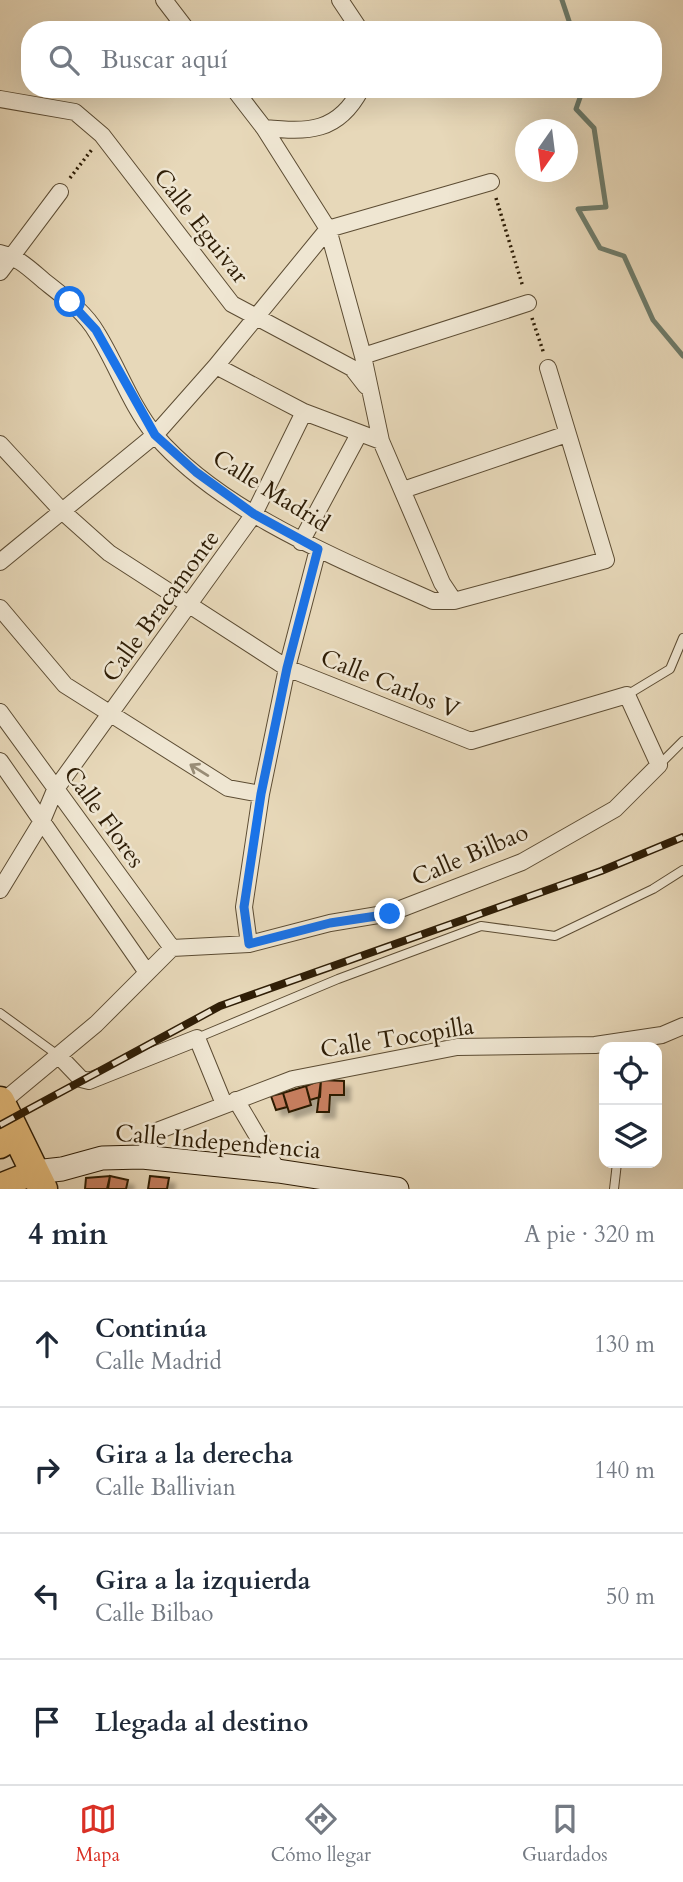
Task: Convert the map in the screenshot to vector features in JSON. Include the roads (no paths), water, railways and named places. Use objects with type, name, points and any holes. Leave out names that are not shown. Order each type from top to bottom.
[{"type":"highway","points":[[0,1102],[8,1141],[39,1180]]},
{"type":"main road","points":[[0,1185],[39,1180]]},
{"type":"street","points":[[164,0],[180,21]]},
{"type":"street","points":[[340,0],[354,21]]},
{"type":"street","points":[[241,98],[264,128],[327,229],[363,356],[381,441],[442,583],[454,601]]},
{"type":"street","points":[[264,128],[303,130],[329,124],[351,109],[356,98]]},
{"type":"street","name":"Calle Eguivar","points":[[0,99],[75,112],[102,135],[232,304],[352,368],[369,391]]},
{"type":"street","points":[[0,562],[155,435],[216,366],[327,229],[491,182]]},
{"type":"street","points":[[0,272],[7,254],[60,192]]},
{"type":"street","name":"Calle Madrid","points":[[7,254],[70,302],[96,330],[155,435],[196,472],[254,514],[301,542],[433,601],[454,601],[606,560],[567,434]]},
{"type":"street","points":[[363,356],[528,303]]},
{"type":"street","points":[[216,366],[303,412],[381,441]]},
{"type":"street","points":[[403,490],[567,434],[548,368]]},
{"type":"street","name":"Calle Bracamonte","points":[[0,890],[42,821],[55,790],[254,514],[303,412]]},
{"type":"street","points":[[301,542],[359,434]]},
{"type":"street","name":"Calle Carlos V","points":[[0,444],[62,511],[109,553],[287,668],[471,741],[627,695]]},
{"type":"street","points":[[249,944],[244,907],[261,794],[287,668],[318,549]]},
{"type":"street","points":[[0,608],[65,685],[228,788],[261,794]]},
{"type":"street","points":[[627,695],[659,765]]},
{"type":"street","name":"Calle Flores","points":[[0,712],[172,948]]},
{"type":"street","points":[[0,761],[146,971]]},
{"type":"street","name":"Calle Bilbao","points":[[172,948],[249,944],[330,923],[390,914],[522,862],[615,809],[659,765]]},
{"type":"street","points":[[0,1102],[96,1024],[146,971],[172,948]]},
{"type":"street","name":"Calle Tocopilla","points":[[622,1042],[662,1035],[683,1026]]},
{"type":"street","points":[[59,1056],[81,1079],[89,1081],[197,1038],[230,1102],[278,1171]]},
{"type":"street","name":"Calle Tocopilla","points":[[142,1157],[148,1142],[157,1131],[293,1079],[457,1048],[599,1045]]},
{"type":"street","name":"Calle Independencia","points":[[39,1180],[62,1169],[102,1158],[142,1157],[278,1171],[397,1189]]},
{"type":"lane","points":[[627,695],[670,669],[683,638]]},
{"type":"lane","points":[[659,765],[683,741]]},
{"type":"lane","points":[[197,1038],[338,979],[481,926],[555,936],[653,889],[683,870]]},
{"type":"lane","points":[[0,1013],[59,1056]]},
{"type":"lane","points":[[614,1189],[616,1168]]},
{"type":"waterway","points":[[562,0],[569,21]]},
{"type":"waterway","points":[[580,98],[576,109],[594,128],[606,207],[578,209],[600,248],[624,256],[653,320],[683,356]]},
{"type":"railway","points":[[0,1125],[220,1006],[601,871],[683,837]]}]
